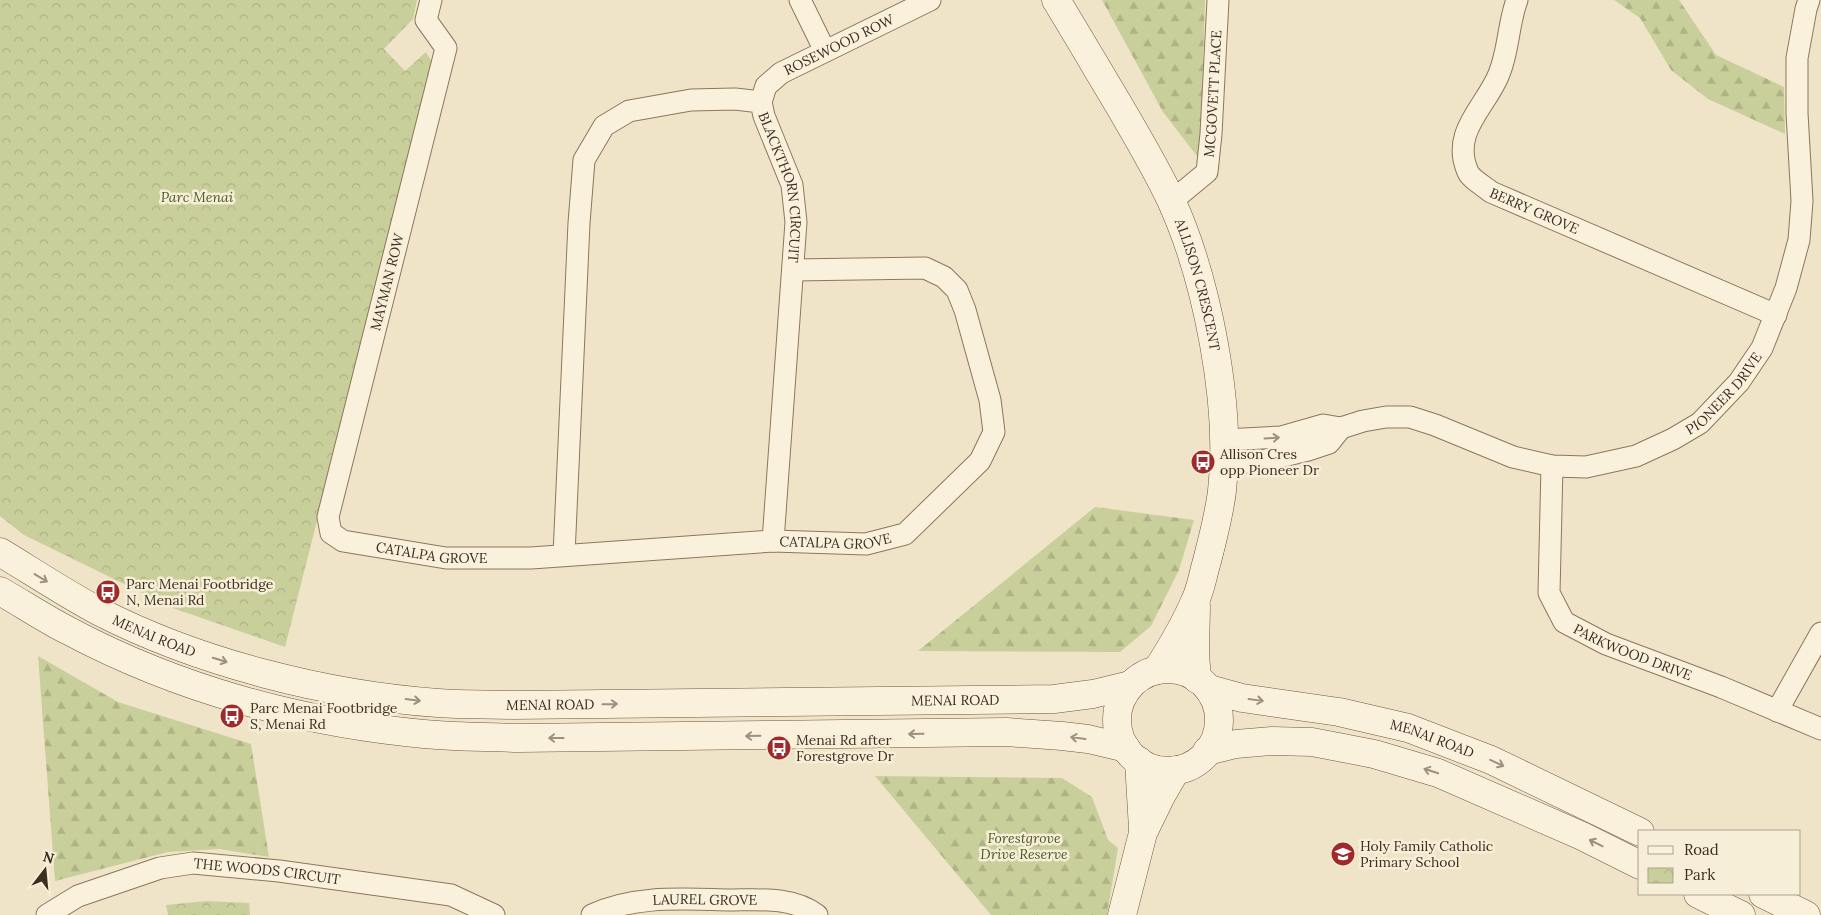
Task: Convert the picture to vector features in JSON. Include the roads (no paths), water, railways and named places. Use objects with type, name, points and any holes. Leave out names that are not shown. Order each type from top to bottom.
[{"type":"main road","name":"ALLISON CRESCENT","points":[[1056,0],[1150,158],[1172,201],[1206,305],[1220,387],[1224,452],[1222,492],[1196,600]]},
{"type":"main road","name":"MENAI ROAD","points":[[0,552],[101,612],[160,638],[211,657],[263,673],[348,692],[437,703],[513,705],[1054,699],[1093,694],[1130,685]]},
{"type":"main road","points":[[0,590],[69,631],[135,662],[193,685],[262,705],[361,726],[422,734],[519,738],[1006,732],[1070,737],[1132,754]]},
{"type":"main road","points":[[1157,670],[1171,648],[1196,600]]},
{"type":"main road","points":[[1196,600],[1195,654],[1203,684],[1217,704],[1219,720],[1215,738],[1207,751],[1195,763],[1176,770],[1163,770],[1145,765],[1122,743],[1117,727],[1118,710],[1130,685],[1146,673],[1164,669],[1180,670],[1203,684]]},
{"type":"main road","name":"MENAI ROAD","points":[[1203,684],[1242,698],[1340,712],[1408,728],[1491,760],[1638,831]]},
{"type":"main road","points":[[1207,751],[1236,744],[1272,741],[1312,742],[1374,754],[1438,773],[1582,836],[1638,864]]},
{"type":"main road","points":[[1132,754],[1143,833]]},
{"type":"main road","points":[[1122,915],[1143,833],[1160,796],[1176,770]]},
{"type":"main road","points":[[1700,895],[1741,915]]},
{"type":"main road","points":[[1765,895],[1806,915]]},
{"type":"street","name":"MAYMAN ROW","points":[[328,517],[446,48],[426,20],[431,0]]},
{"type":"street","points":[[800,0],[825,51]]},
{"type":"street","name":"ROSEWOOD ROW","points":[[761,102],[766,86],[781,73],[930,0]]},
{"type":"street","name":"MCGOVETT PLACE","points":[[1172,201],[1207,172],[1212,134],[1218,0]]},
{"type":"street","name":"BERRY GROVE","points":[[1517,0],[1512,14],[1508,46],[1499,76],[1471,121],[1462,147],[1468,173],[1491,192],[1776,315]]},
{"type":"street","name":"PIONEER DRIVE","points":[[1224,452],[1323,425],[1341,428],[1363,421],[1386,417],[1410,417],[1435,425],[1513,457],[1552,466],[1586,467],[1636,456],[1673,439],[1700,423],[1739,382],[1762,348],[1786,288],[1799,240],[1802,201],[1796,58],[1809,0]]},
{"type":"street","name":"BLACKTHORN CIRCUIT","points":[[564,555],[579,223],[584,160],[588,150],[604,126],[629,110],[691,100],[735,99],[761,102],[764,116],[792,185],[796,222],[773,541]]},
{"type":"street","name":"CATALPA GROVE","points":[[328,517],[331,532],[342,541],[446,558],[531,558],[773,541],[866,544],[905,534],[980,462],[994,432],[990,400],[965,310],[957,290],[944,277],[925,268],[793,270]]},
{"type":"street","name":"PARKWOOD DRIVE","points":[[1552,466],[1549,593],[1564,622],[1606,644],[1821,729]]},
{"type":"street","points":[[1777,711],[1821,633]]},
{"type":"street","name":"THE WOODS CIRCUIT","points":[[47,915],[78,896],[160,868],[193,863],[279,871],[451,895],[494,915]]},
{"type":"street","name":"LAUREL GROVE","points":[[592,915],[622,906],[666,899],[775,901],[802,906],[817,915]]},
{"type":"place","name":"Allison Cres opp Pioneer Dr","points":[[1203,462]]},
{"type":"place","name":"Parc Menai Footbridge N, Menai Rd","points":[[108,592]]},
{"type":"place","name":"Parc Menai Footbridge S, Menai Rd","points":[[232,716]]},
{"type":"place","name":"Menai Rd after Forestgrove Dr","points":[[779,748]]},
{"type":"place","name":"Holy Family Catholic Primary School","points":[[1343,854]]},
{"type":"park label","name":"Parc Menai","points":[[197,197]]},
{"type":"park label","name":"Forestgrove Drive Reserve","points":[[1024,846]]}]
